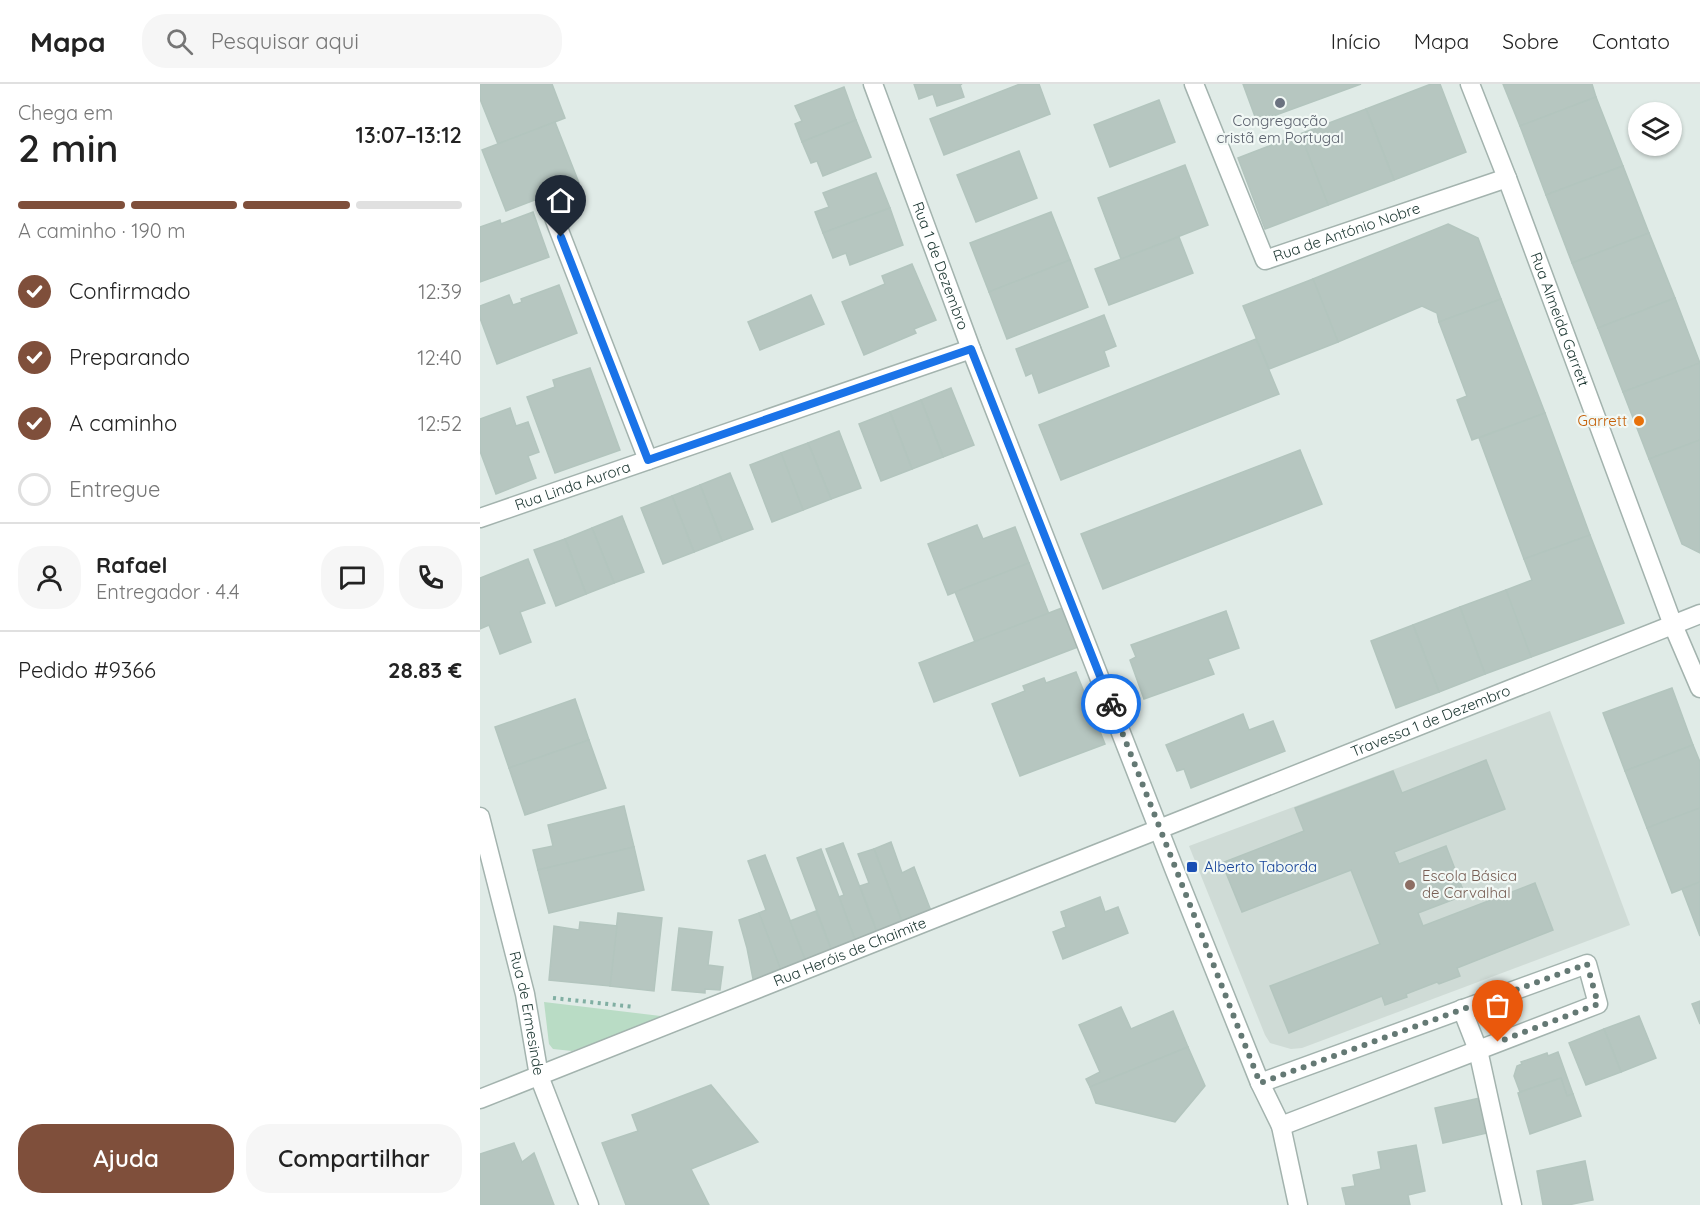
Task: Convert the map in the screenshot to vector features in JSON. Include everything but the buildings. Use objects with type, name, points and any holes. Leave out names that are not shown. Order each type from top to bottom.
[{"type":"street","name":"Rua 1 de Dezembro","points":[[873,84],[971,349],[1260,1083],[1281,1126],[1298,1205]]},
{"type":"street","name":"Rua de António Nobre","points":[[1194,84],[1265,260],[1507,178]]},
{"type":"street","name":"Rua Almeida Garrett","points":[[1470,84],[1672,624],[1700,688]]},
{"type":"street","points":[[553,214],[648,460]]},
{"type":"street","name":"Rua Linda Aurora","points":[[480,518],[971,349]]},
{"type":"street","name":"Travessa 1 de Dezembro","points":[[1160,828],[1700,614]]},
{"type":"street","name":"Rua de Ermesinde","points":[[480,818],[525,994],[539,1076],[589,1205]]},
{"type":"street","name":"Rua Heróis de Chaimite","points":[[480,1099],[1160,828]]},
{"type":"street","points":[[1260,1083],[1587,964],[1598,1004],[1281,1126]]},
{"type":"street","points":[[1462,1009],[1478,1050],[1512,1205]]},
{"type":"path","points":[[525,994],[637,1008]]},
{"type":"shaded area","name":"Escola Básica de Carvalhal","points":[[1550,711],[1630,925],[1302,1048],[1291,1049],[1270,1043],[1189,846]]},
{"type":"green space","points":[[544,1002],[669,1017],[572,1051],[553,1049],[549,1044]]},
{"type":"way so far","points":[[1111,704],[1260,1083],[1587,964],[1598,1004],[1498,1042]]},
{"type":"place","name":"Congregação cristã em Portugal","points":[[1280,103]]},
{"type":"place","name":"Garrett","points":[[1639,421]]},
{"type":"place","name":"Alberto Taborda","points":[[1192,867]]},
{"type":"place","name":"Escola Básica de Carvalhal","points":[[1410,885]]},
{"type":"route","points":[[561,237],[648,460],[971,349],[1111,704]]}]
